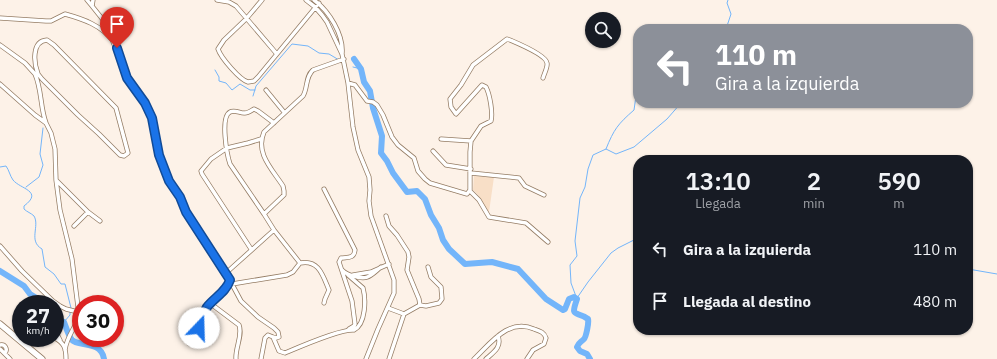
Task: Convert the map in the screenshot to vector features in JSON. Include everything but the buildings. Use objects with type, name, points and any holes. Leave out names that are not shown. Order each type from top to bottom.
[{"type":"main road","points":[[0,324],[42,359]]},
{"type":"street","points":[[87,0],[108,26],[113,35],[113,42]]},
{"type":"street","points":[[92,6],[93,0]]},
{"type":"street","points":[[217,0],[233,3],[276,53]]},
{"type":"street","points":[[262,0],[218,48],[240,78],[248,82],[254,81],[258,77],[276,53],[319,3]]},
{"type":"street","points":[[306,0],[316,7],[327,22],[344,60],[353,127],[358,150],[369,177],[369,201],[371,216],[376,233],[389,264],[394,286],[394,293],[366,359]]},
{"type":"street","points":[[314,0],[319,3],[329,16],[337,30],[342,45],[342,54]]},
{"type":"street","points":[[0,18],[51,21],[65,14],[83,19],[93,24],[104,32],[113,42],[127,78],[145,103],[152,118],[159,155],[169,181],[180,197],[186,212],[245,305],[278,332],[279,338],[269,335],[265,338],[261,359]]},
{"type":"street","points":[[0,45],[25,63],[36,74],[42,79],[78,115],[122,156],[126,155],[128,151],[116,108],[54,45],[47,40],[41,41],[37,45],[34,60],[36,74],[43,116],[51,133],[55,149],[56,180],[61,214],[72,259],[75,295]]},
{"type":"street","points":[[543,78],[548,64],[546,60],[542,56],[510,40],[505,40],[478,60],[469,70],[449,102],[450,107],[456,114],[482,85],[486,87],[490,98],[492,117],[491,121],[480,126],[471,141],[470,191],[479,200],[489,217],[526,223],[548,242]]},
{"type":"street","points":[[264,214],[284,195],[284,191],[264,157],[261,147],[261,139],[264,132],[305,93],[308,78],[313,70],[344,60]]},
{"type":"street","points":[[348,83],[355,85],[365,98],[372,102],[381,111],[392,138],[414,158],[418,170],[425,179],[430,183],[467,194],[470,191]]},
{"type":"street","points":[[0,84],[46,123]]},
{"type":"street","points":[[266,90],[284,112]]},
{"type":"street","points":[[274,123],[258,111],[254,110],[245,113],[233,111],[229,112],[225,126],[227,148],[230,164],[274,230],[300,263]]},
{"type":"street","points":[[251,249],[202,174],[202,168],[227,148],[261,139]]},
{"type":"street","points":[[441,139],[471,141]]},
{"type":"street","points":[[433,151],[446,165],[471,171],[519,178],[524,186],[544,195]]},
{"type":"street","points":[[56,180],[88,212],[100,221]]},
{"type":"street","points":[[324,189],[355,250],[352,257],[341,258],[339,262],[354,308],[355,324],[350,329]]},
{"type":"street","points":[[74,226],[88,212]]},
{"type":"street","points":[[386,216],[389,226],[401,239],[408,252],[409,257],[407,270],[419,298],[420,305]]},
{"type":"street","points":[[226,273],[274,230]]},
{"type":"street","points":[[0,246],[26,275],[54,301],[60,306],[72,310]]},
{"type":"street","points":[[232,284],[287,275],[293,272],[300,263],[312,263],[320,272],[329,290],[324,303]]},
{"type":"street","points":[[350,275],[371,272],[389,264]]},
{"type":"street","points":[[389,359],[404,314],[420,305],[426,306],[442,301],[441,287],[431,277],[428,267]]},
{"type":"street","points":[[273,337],[280,351],[285,353],[295,348],[350,329],[354,330],[358,327],[365,304],[364,288],[341,269]]},
{"type":"street","points":[[189,344],[186,338],[187,335],[199,328],[204,313],[227,288],[230,280]]},
{"type":"street","points":[[211,304],[239,325],[240,333],[236,346],[236,359]]},
{"type":"street","points":[[388,308],[404,314]]},
{"type":"street","points":[[474,359],[498,336],[506,330],[518,325],[527,326],[543,332],[546,336],[546,341],[544,344],[533,350],[527,359]]},
{"type":"street","points":[[66,359],[65,350],[68,337],[72,330]]},
{"type":"street","points":[[486,359],[500,345],[498,336]]},
{"type":"street","points":[[0,345],[6,347],[5,353]]},
{"type":"street","points":[[0,349],[10,359]]},
{"type":"shaded area","points":[[474,176],[494,177],[489,212],[473,190]]},
{"type":"waterway","points":[[728,0],[727,3],[731,14],[728,24]]},
{"type":"waterway","points":[[253,96],[256,86],[292,44],[308,46],[319,53],[329,54],[339,60]]},
{"type":"waterway","points":[[354,59],[361,69],[364,82],[370,91],[373,108],[382,136],[381,153],[407,192],[417,191],[425,199],[431,215],[449,249],[465,264],[492,262],[518,269],[546,299],[563,310],[565,309],[569,299],[574,297],[577,299],[574,312],[588,319],[585,338],[577,347],[580,351],[587,354],[590,359]]},
{"type":"waterway","points":[[353,67],[361,69]]},
{"type":"waterway","points":[[215,70],[219,77],[219,81],[226,83],[232,90],[240,84],[250,90],[255,90]]},
{"type":"waterway","points":[[606,149],[617,127],[634,108]]},
{"type":"waterway","points":[[577,299],[571,283],[570,265],[577,256],[575,241],[580,198],[585,187],[588,169],[593,155],[606,149],[616,154],[634,147],[667,119],[677,108]]},
{"type":"waterway","points":[[26,187],[39,177],[43,165],[40,154],[43,128]]},
{"type":"waterway","points":[[0,167],[6,166],[13,180],[31,194],[32,197],[24,206],[24,209],[34,216],[36,224],[35,238],[38,246],[42,249],[45,267],[54,274],[61,284],[65,284],[71,308]]},
{"type":"waterway","points":[[577,298],[611,253],[633,240]]},
{"type":"waterway","points":[[973,270],[997,274]]},
{"type":"waterway","points":[[0,271],[24,286],[32,295]]},
{"type":"waterway","points":[[64,322],[70,315],[70,311]]},
{"type":"waterway","points":[[64,322],[72,340],[94,346],[99,349],[104,359]]},
{"type":"route","points":[[117,48],[129,82],[145,103],[152,118],[159,155],[169,181],[180,197],[186,212],[230,280],[227,288],[207,307],[199,328]]}]
